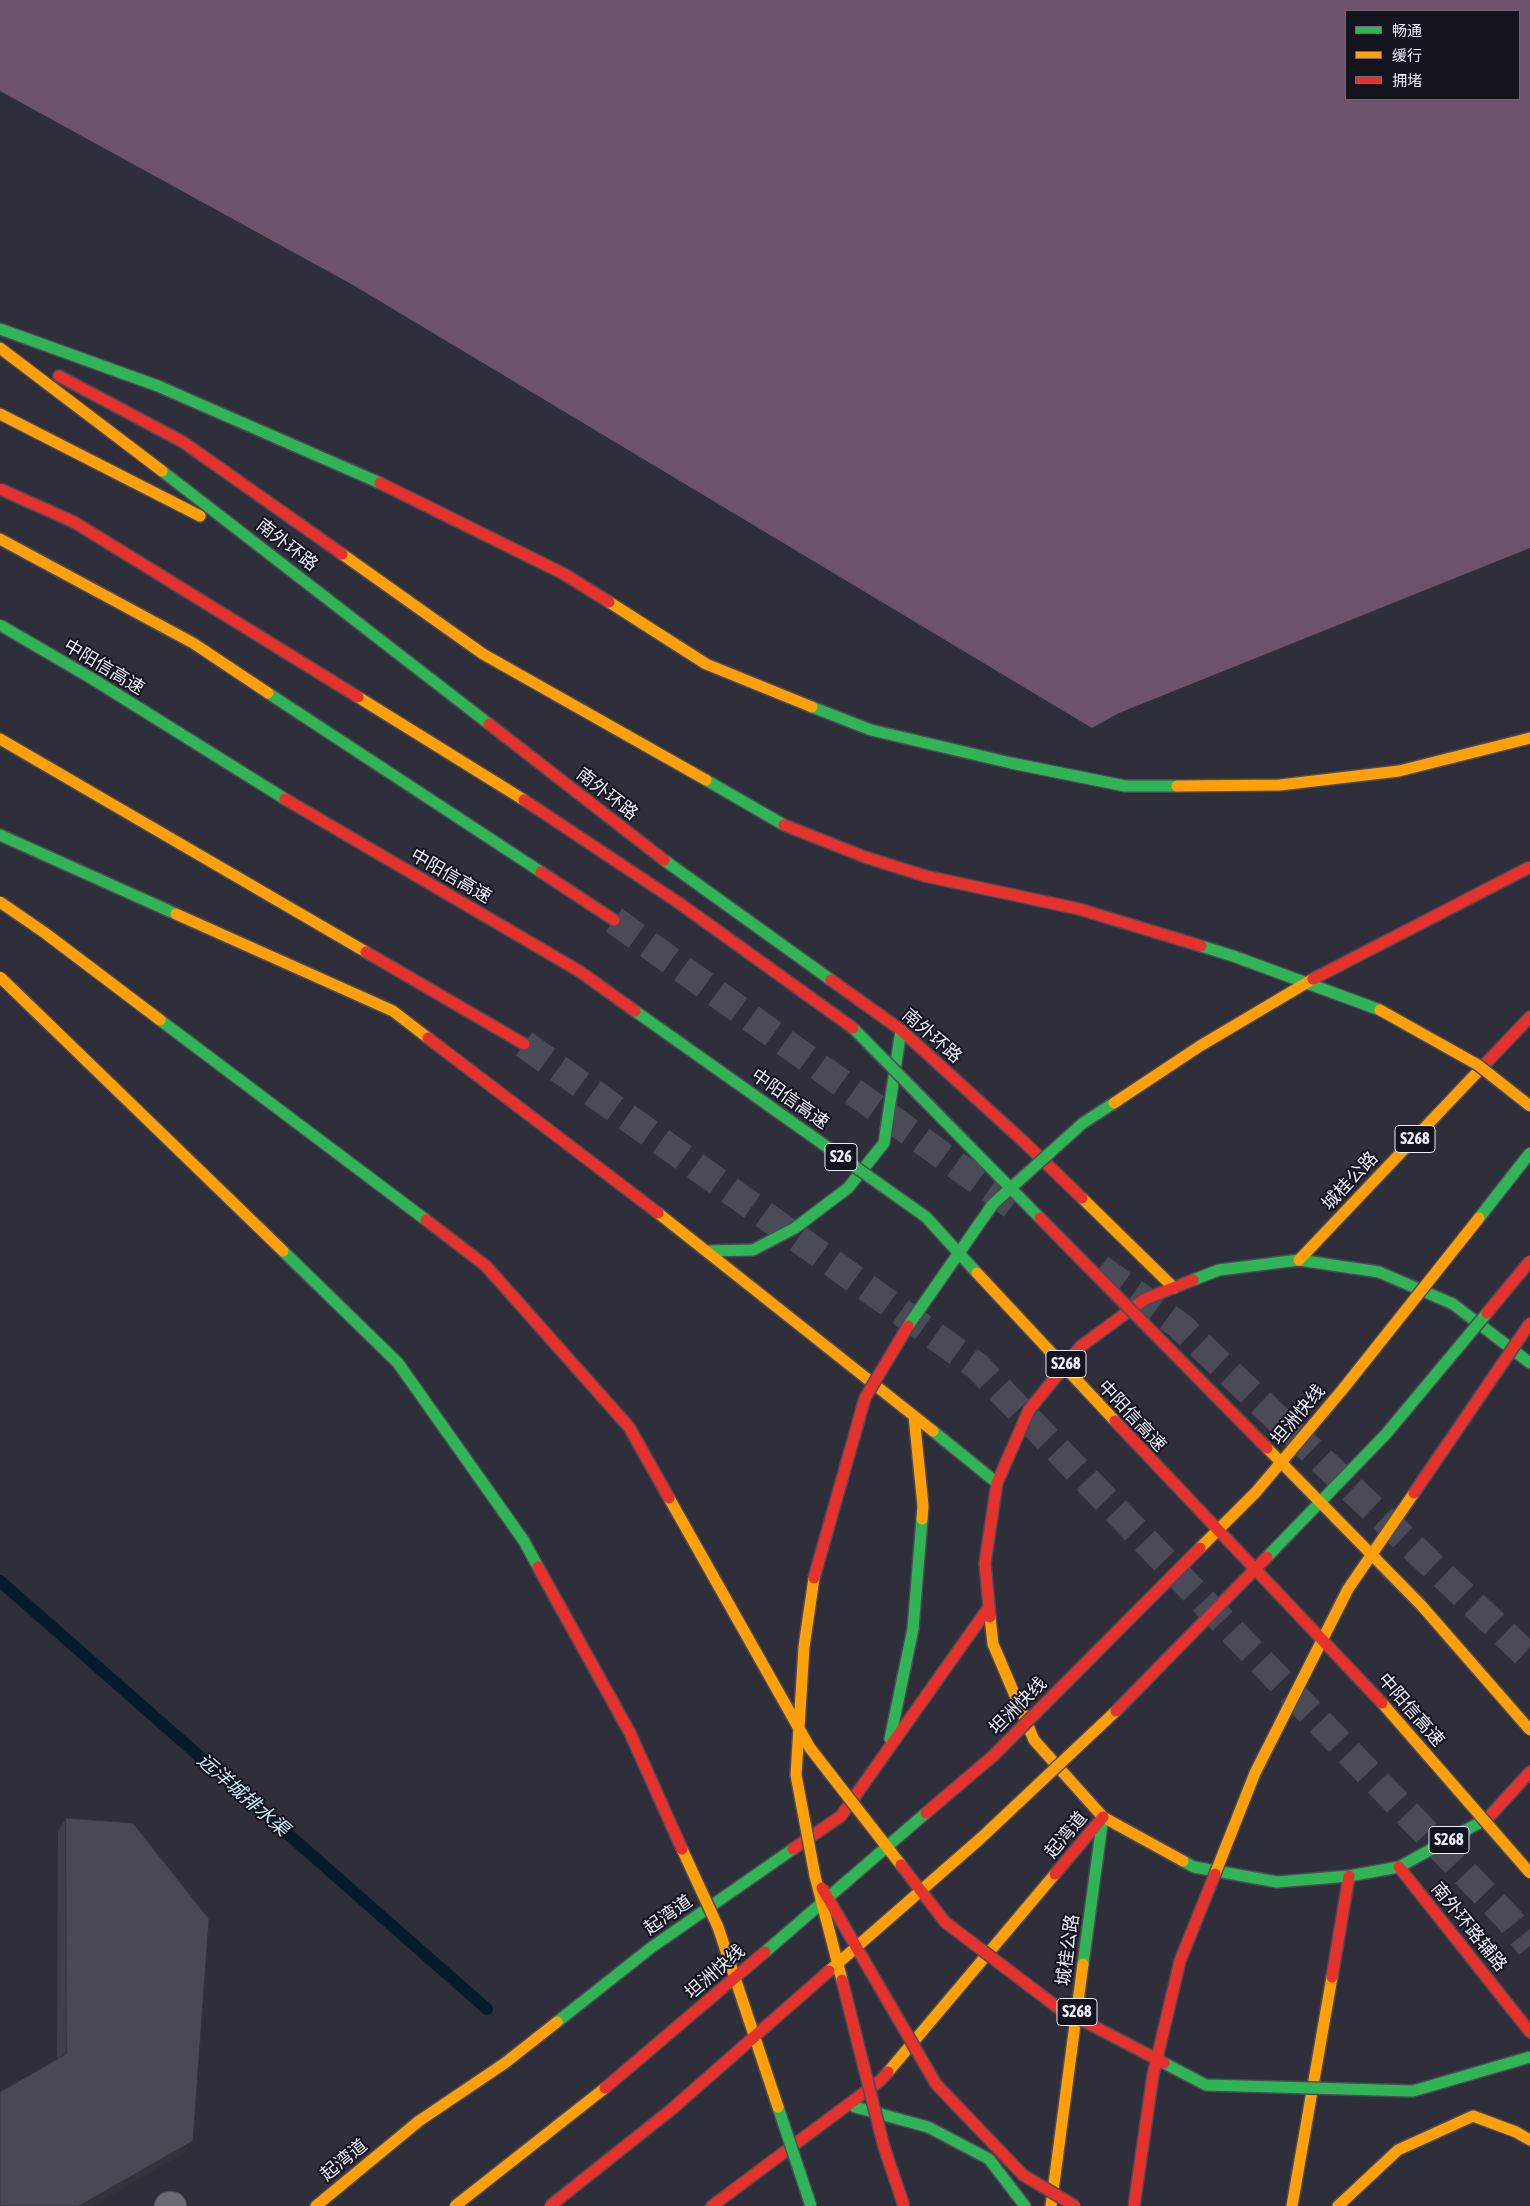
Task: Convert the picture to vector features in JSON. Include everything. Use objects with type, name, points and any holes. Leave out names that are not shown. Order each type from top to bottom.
[{"type":"main road","points":[[0,329],[158,386],[348,468],[564,574],[706,664],[870,730],[1011,763],[1125,786],[1280,784],[1399,771],[1530,738]]},
{"type":"main road","points":[[0,347],[183,442],[483,654],[784,825],[865,857],[925,876],[1079,909],[1234,956],[1387,1013],[1478,1064],[1530,1106]]},
{"type":"main road","name":"南外环路","points":[[0,347],[263,548],[662,858],[901,1030],[1023,1141],[1174,1288]]},
{"type":"main road","points":[[0,414],[263,548]]},
{"type":"main road","points":[[0,489],[74,522],[521,798],[679,903],[851,1026],[1421,1605],[1530,1730]]},
{"type":"main road","points":[[0,539],[193,643],[614,920]]},
{"type":"main road","name":"中阳信高速","points":[[0,625],[91,678],[312,816],[579,970],[926,1217],[1165,1476],[1364,1682],[1530,1872]]},
{"type":"main road","points":[[0,739],[524,1044]]},
{"type":"main road","points":[[0,835],[393,1011],[708,1251],[997,1483]]},
{"type":"main road","points":[[904,2206],[884,2147],[815,1876],[796,1775],[804,1648],[811,1587],[865,1398],[914,1316],[993,1204],[1083,1123],[1200,1046],[1299,986],[1530,867]]},
{"type":"main road","points":[[0,902],[53,939],[486,1266],[629,1427],[810,1748],[945,1922],[1057,2007],[1206,2085],[1413,2091],[1530,2057]]},
{"type":"main road","points":[[0,977],[398,1364],[524,1541],[630,1734],[718,1927],[811,2206]]},
{"type":"main road","name":"城桂公路","points":[[1299,1260],[1530,1017]]},
{"type":"main road","points":[[708,1251],[753,1250],[796,1228],[848,1188],[884,1143],[901,1030]]},
{"type":"main road","name":"坦洲快线","points":[[455,2206],[635,2064],[993,1756],[1256,1492],[1342,1389],[1530,1153]]},
{"type":"main road","name":"S268","points":[[1530,1363],[1453,1304],[1379,1272],[1299,1260],[1220,1270],[1144,1299],[1080,1347],[1029,1410],[997,1483],[985,1563],[993,1644],[1034,1740],[1104,1817],[1194,1867],[1277,1882],[1349,1876],[1399,1868],[1490,1817],[1530,1772]]},
{"type":"main road","points":[[550,2206],[672,2109],[966,1851],[1120,1707],[1386,1434],[1530,1262]]},
{"type":"main road","points":[[1134,2206],[1153,2075],[1180,1961],[1255,1772],[1348,1589],[1530,1323]]},
{"type":"main road","points":[[887,1751],[913,1629],[923,1506],[914,1416]]},
{"type":"main road","name":"起湾道","points":[[316,2204],[419,2121],[505,2063],[652,1947],[841,1816],[989,1607]]},
{"type":"main road","name":"城桂公路","points":[[1051,2206],[1104,1817]]},
{"type":"main road","name":"起湾道","points":[[712,2206],[881,2080],[1104,1817]]},
{"type":"main road","name":"南外环路辅路","points":[[1399,1868],[1530,2032]]},
{"type":"main road","points":[[815,1876],[936,2084],[1023,2176],[1075,2206]]},
{"type":"main road","points":[[1292,2206],[1349,1876]]},
{"type":"main road","points":[[847,2105],[928,2127],[989,2159],[1025,2206]]},
{"type":"main road","points":[[1338,2206],[1398,2150],[1473,2116],[1516,2132],[1530,2140]]},
{"type":"shaded area","points":[[0,0],[1530,0],[1530,548],[1119,713],[1092,728],[353,285],[0,91]]},
{"type":"building","points":[[66,1818],[133,1823],[209,1919],[193,2141],[79,2206],[0,2206],[0,2092],[66,2054]]},
{"type":"waterway","name":"远洋城排水渠","points":[[0,1581],[487,2009]]},
{"type":"tunnel","points":[[614,920],[1020,1211]]},
{"type":"tunnel","points":[[524,1044],[977,1366],[1508,1918],[1530,1946]]},
{"type":"tunnel","points":[[1100,1268],[1180,1326],[1530,1658]]},
{"type":"traffic: fast","points":[[0,329],[158,386],[380,483]]},
{"type":"traffic: fast","points":[[162,471],[489,724]]},
{"type":"traffic: fast","points":[[0,625],[91,678],[285,799]]},
{"type":"traffic: fast","points":[[268,693],[541,872]]},
{"type":"traffic: fast","points":[[812,707],[871,730],[1011,763],[1125,786],[1177,786]]},
{"type":"traffic: fast","points":[[706,780],[784,825]]},
{"type":"traffic: fast","points":[[0,835],[176,914]]},
{"type":"traffic: fast","points":[[664,860],[831,980]]},
{"type":"traffic: fast","points":[[1201,946],[1380,1010]]},
{"type":"traffic: fast","points":[[635,1011],[926,1217],[977,1273]]},
{"type":"traffic: fast","points":[[160,1020],[426,1220]]},
{"type":"traffic: fast","points":[[853,1028],[1040,1218]]},
{"type":"traffic: fast","points":[[708,1251],[753,1250],[795,1228],[848,1188],[884,1143],[901,1030]]},
{"type":"traffic: fast","points":[[908,1326],[993,1204],[1083,1123],[1114,1103]]},
{"type":"traffic: fast","points":[[1479,1218],[1530,1153]]},
{"type":"traffic: fast","points":[[283,1251],[398,1363],[524,1541],[538,1567]]},
{"type":"traffic: fast","points":[[1193,1280],[1219,1270],[1299,1260],[1379,1272],[1453,1304],[1530,1363]]},
{"type":"traffic: fast","points":[[1267,1557],[1386,1434],[1487,1313]]},
{"type":"traffic: fast","points":[[933,1431],[997,1483]]},
{"type":"traffic: fast","points":[[890,1739],[913,1629],[922,1519]]},
{"type":"traffic: fast","points":[[765,1952],[926,1813]]},
{"type":"traffic: fast","points":[[1083,1964],[1103,1817]]},
{"type":"traffic: fast","points":[[1183,1861],[1194,1867],[1277,1882],[1349,1876],[1399,1867],[1488,1818]]},
{"type":"traffic: fast","points":[[557,2022],[652,1947],[793,1849]]},
{"type":"traffic: fast","points":[[1164,2063],[1206,2085],[1413,2091],[1530,2057]]},
{"type":"traffic: fast","points":[[778,2107],[811,2206]]},
{"type":"traffic: fast","points":[[855,2107],[928,2127],[989,2159],[1025,2206]]},
{"type":"traffic: slow","points":[[0,348],[162,471]]},
{"type":"traffic: slow","points":[[0,414],[200,516]]},
{"type":"traffic: slow","points":[[0,539],[193,643],[268,693]]},
{"type":"traffic: slow","points":[[342,554],[483,654],[706,780]]},
{"type":"traffic: slow","points":[[609,602],[706,664],[812,707]]},
{"type":"traffic: slow","points":[[358,697],[524,800]]},
{"type":"traffic: slow","points":[[1177,786],[1280,785],[1399,771],[1530,738]]},
{"type":"traffic: slow","points":[[0,739],[366,952]]},
{"type":"traffic: slow","points":[[0,902],[45,933],[160,1020]]},
{"type":"traffic: slow","points":[[176,914],[393,1011],[428,1038]]},
{"type":"traffic: slow","points":[[0,977],[283,1251]]},
{"type":"traffic: slow","points":[[1114,1103],[1200,1046],[1313,979]]},
{"type":"traffic: slow","points":[[1380,1010],[1478,1065],[1530,1106]]},
{"type":"traffic: slow","points":[[1299,1260],[1486,1063]]},
{"type":"traffic: slow","points":[[1082,1198],[1174,1288]]},
{"type":"traffic: slow","points":[[658,1213],[933,1431]]},
{"type":"traffic: slow","points":[[1200,1548],[1256,1492],[1343,1389],[1479,1218]]},
{"type":"traffic: slow","points":[[977,1273],[1115,1421]]},
{"type":"traffic: slow","points":[[914,1416],[923,1506],[922,1519]]},
{"type":"traffic: slow","points":[[1267,1448],[1421,1605],[1530,1730]]},
{"type":"traffic: slow","points":[[1215,1874],[1255,1773],[1348,1589],[1414,1493]]},
{"type":"traffic: slow","points":[[669,1498],[810,1748],[901,1865]]},
{"type":"traffic: slow","points":[[814,1578],[804,1647],[796,1775],[815,1876],[842,1980]]},
{"type":"traffic: slow","points":[[990,1617],[993,1644],[1034,1740],[1103,1817],[1183,1861]]},
{"type":"traffic: slow","points":[[1382,1703],[1530,1873]]},
{"type":"traffic: slow","points":[[829,1971],[981,1838],[1116,1711]]},
{"type":"traffic: slow","points":[[682,1849],[718,1927],[778,2107]]},
{"type":"traffic: slow","points":[[888,2072],[1055,1874]]},
{"type":"traffic: slow","points":[[1051,2206],[1083,1964]]},
{"type":"traffic: slow","points":[[1292,2206],[1332,1977]]},
{"type":"traffic: slow","points":[[316,2206],[419,2121],[505,2063],[557,2022]]},
{"type":"traffic: slow","points":[[455,2206],[605,2088]]},
{"type":"traffic: slow","points":[[1338,2206],[1398,2150],[1473,2116],[1516,2132],[1530,2140]]},
{"type":"traffic: jam","points":[[59,376],[183,442],[342,554]]},
{"type":"traffic: jam","points":[[380,483],[564,574],[609,602]]},
{"type":"traffic: jam","points":[[0,489],[74,522],[358,697]]},
{"type":"traffic: jam","points":[[489,724],[664,860]]},
{"type":"traffic: jam","points":[[285,799],[579,971],[635,1011]]},
{"type":"traffic: jam","points":[[524,800],[679,903],[853,1028]]},
{"type":"traffic: jam","points":[[784,825],[865,857],[925,876],[1079,909],[1201,946]]},
{"type":"traffic: jam","points":[[1313,979],[1530,867]]},
{"type":"traffic: jam","points":[[541,872],[614,920]]},
{"type":"traffic: jam","points":[[366,952],[524,1044]]},
{"type":"traffic: jam","points":[[831,980],[901,1030],[1023,1141],[1082,1198]]},
{"type":"traffic: jam","points":[[1486,1063],[1530,1017]]},
{"type":"traffic: jam","points":[[428,1038],[658,1213]]},
{"type":"traffic: jam","points":[[1040,1218],[1267,1448]]},
{"type":"traffic: jam","points":[[426,1220],[486,1266],[629,1427],[669,1498]]},
{"type":"traffic: jam","points":[[1487,1313],[1530,1261]]},
{"type":"traffic: jam","points":[[990,1617],[985,1563],[997,1483],[1029,1410],[1080,1347],[1145,1299],[1193,1280]]},
{"type":"traffic: jam","points":[[1414,1493],[1530,1323]]},
{"type":"traffic: jam","points":[[814,1578],[865,1398],[908,1326]]},
{"type":"traffic: jam","points":[[1115,1421],[1382,1703]]},
{"type":"traffic: jam","points":[[926,1813],[993,1756],[1200,1548]]},
{"type":"traffic: jam","points":[[1116,1711],[1267,1557]]},
{"type":"traffic: jam","points":[[538,1567],[630,1733],[682,1849]]},
{"type":"traffic: jam","points":[[793,1849],[841,1816],[989,1607]]},
{"type":"traffic: jam","points":[[1488,1818],[1530,1772]]},
{"type":"traffic: jam","points":[[1055,1874],[1103,1817]]},
{"type":"traffic: jam","points":[[901,1865],[945,1922],[1057,2007],[1164,2063]]},
{"type":"traffic: jam","points":[[1399,1867],[1530,2032]]},
{"type":"traffic: jam","points":[[1134,2206],[1153,2075],[1180,1961],[1215,1874]]},
{"type":"traffic: jam","points":[[1332,1977],[1349,1876]]},
{"type":"traffic: jam","points":[[822,1888],[936,2084],[1023,2175],[1075,2206]]},
{"type":"traffic: jam","points":[[605,2088],[765,1952]]},
{"type":"traffic: jam","points":[[550,2206],[672,2109],[829,1971]]},
{"type":"traffic: jam","points":[[842,1980],[884,2147],[904,2206]]},
{"type":"traffic: jam","points":[[712,2206],[881,2080],[888,2072]]}]
